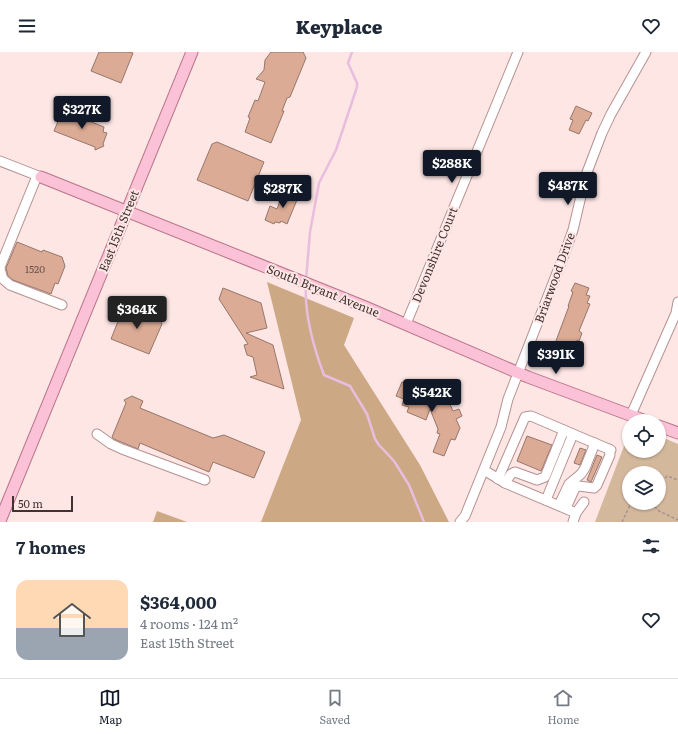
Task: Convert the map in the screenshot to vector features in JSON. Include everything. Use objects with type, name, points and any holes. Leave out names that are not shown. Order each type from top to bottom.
[{"type":"main road","name":"East 15th Street","points":[[0,521],[192,52]]},
{"type":"main road","name":"South Bryant Avenue","points":[[39,177],[406,324],[519,373],[628,414]]},
{"type":"main road","points":[[666,429],[678,434]]},
{"type":"street","name":"Devonshire Court","points":[[406,324],[518,52]]},
{"type":"street","name":"Briarwood Drive","points":[[460,522],[465,516],[501,427],[508,399],[573,230],[586,175],[602,132],[646,52]]},
{"type":"street","name":"South Bryant Avenue","points":[[0,161],[39,177]]},
{"type":"street","points":[[39,177],[16,227],[0,268],[3,279],[10,285],[62,305]]},
{"type":"street","points":[[631,414],[676,313],[678,302]]},
{"type":"street","points":[[502,481],[525,417],[531,416],[610,450],[610,455],[597,486],[594,488],[579,486],[575,488],[563,507]]},
{"type":"street","points":[[502,481],[515,472],[537,480],[545,476],[569,432]]},
{"type":"street","points":[[546,500],[569,432]]},
{"type":"street","points":[[97,434],[111,444],[205,480]]},
{"type":"street","points":[[563,507],[569,484],[581,474],[585,468],[595,443]]},
{"type":"street","points":[[484,470],[502,481],[576,513]]},
{"type":"street","points":[[573,522],[576,513],[584,502]]},
{"type":"path","points":[[666,477],[667,476],[678,480]]},
{"type":"path","points":[[622,522],[628,510]]},
{"type":"path","points":[[658,510],[678,520]]},
{"type":"shaded area","points":[[267,282],[354,318],[344,345],[420,465],[449,522],[261,522],[301,420]]},
{"type":"shaded area","points":[[666,439],[678,444],[678,522],[595,522],[622,451],[622,458],[666,458]]},
{"type":"shaded area","points":[[157,511],[187,522],[153,522]]},
{"type":"building","points":[[99,52],[133,53],[121,83],[91,71]]},
{"type":"building","points":[[271,52],[303,52],[306,58],[290,97],[287,98],[282,111],[284,111],[271,143],[245,132],[250,118],[248,117],[255,100],[258,101],[265,82],[256,79],[264,70],[265,60]]},
{"type":"building","points":[[576,106],[592,113],[588,121],[586,120],[579,134],[569,130],[573,120],[570,119]]},
{"type":"building","points":[[80,113],[90,117],[89,121],[104,127],[103,132],[107,133],[103,144],[104,146],[95,150],[95,147],[54,131],[61,114],[77,120]]},
{"type":"building","points":[[217,142],[264,162],[248,201],[197,180],[212,144]]},
{"type":"building","points":[[284,190],[299,195],[287,224],[281,221],[280,223],[275,222],[274,224],[265,220],[270,206],[277,209]]},
{"type":"building","points":[[17,242],[42,252],[43,250],[62,257],[65,266],[58,284],[55,283],[51,294],[13,280],[8,276],[6,268]]},
{"type":"building","points":[[575,283],[589,288],[586,295],[590,296],[587,303],[590,304],[579,331],[582,333],[579,341],[577,340],[568,364],[550,357],[569,306],[573,292],[571,291]]},
{"type":"building","points":[[223,288],[261,303],[267,328],[246,333],[273,345],[284,389],[250,377],[257,375],[253,357],[247,355],[244,345],[248,344],[219,299]]},
{"type":"building","points":[[124,306],[161,321],[162,324],[149,354],[111,339]]},
{"type":"building","points":[[402,382],[448,400],[453,411],[459,409],[462,416],[456,419],[460,428],[455,440],[451,439],[444,456],[433,452],[440,434],[437,433],[438,429],[430,409],[426,420],[407,412],[409,407],[402,405],[404,399],[396,396]]},
{"type":"building","points":[[132,396],[143,401],[140,408],[213,438],[224,435],[265,452],[254,478],[213,462],[209,472],[140,443],[138,449],[114,439],[112,437],[126,403],[124,400]]},
{"type":"building","points":[[527,436],[552,445],[541,471],[517,461]]},
{"type":"building","points":[[580,448],[586,450],[580,465],[574,463]]},
{"type":"building","points":[[597,455],[602,457],[591,482],[587,480]]},
{"type":"waterway","points":[[306,280],[310,232],[319,183],[336,150],[357,87],[357,83],[348,63],[352,52]]},
{"type":"waterway","points":[[306,285],[310,331],[324,375],[350,386],[367,414],[375,439],[394,461],[409,485],[424,522]]}]
